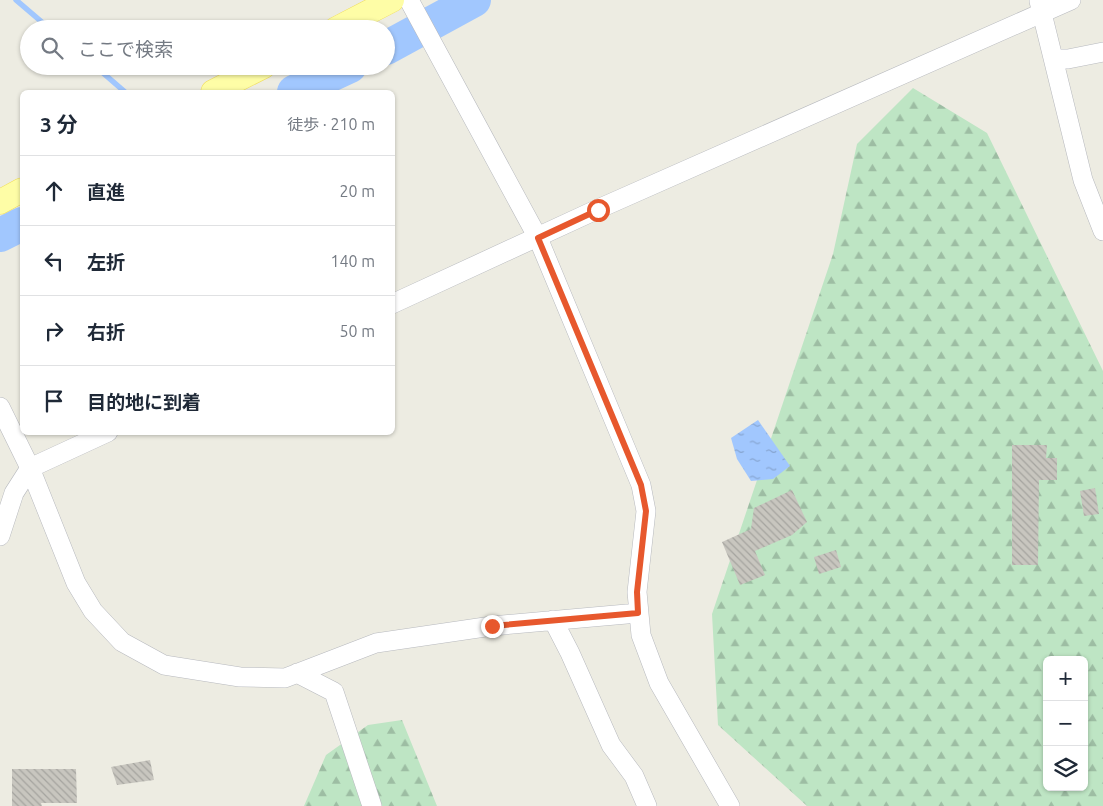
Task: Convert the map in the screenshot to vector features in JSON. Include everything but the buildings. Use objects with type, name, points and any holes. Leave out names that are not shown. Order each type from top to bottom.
[{"type":"main road","points":[[353,20],[392,0]]},
{"type":"main road","points":[[217,90],[246,75]]},
{"type":"main road","points":[[0,202],[20,191]]},
{"type":"street","points":[[409,0],[538,238],[641,485],[646,511],[637,592],[641,635],[659,683],[730,806]]},
{"type":"street","points":[[395,303],[1040,6],[1071,0]]},
{"type":"street","points":[[1040,6],[1083,180],[1103,231]]},
{"type":"street","points":[[1054,60],[1103,52]]},
{"type":"street","points":[[0,407],[30,468],[76,583],[93,610],[122,642],[164,665],[240,677],[285,678],[376,643],[492,626],[638,613]]},
{"type":"street","points":[[0,536],[14,493],[30,468],[102,435]]},
{"type":"street","points":[[553,620],[570,653],[611,746],[634,776],[647,806]]},
{"type":"street","points":[[296,673],[334,692],[372,806]]},
{"type":"green space","points":[[913,88],[987,133],[1103,371],[1103,806],[807,806],[718,725],[712,614],[833,254],[857,144]]},
{"type":"green space","points":[[402,720],[437,806],[304,806],[326,755],[368,725]]},
{"type":"water","points":[[758,420],[790,466],[773,479],[751,481],[737,459],[731,438]]},
{"type":"waterway","points":[[16,0],[39,20]]},
{"type":"waterway","points":[[395,43],[474,0]]},
{"type":"waterway","points":[[105,75],[123,90]]},
{"type":"waterway","points":[[298,90],[331,75]]},
{"type":"waterway","points":[[0,235],[20,225]]},
{"type":"route","points":[[492,626],[638,613],[637,592],[646,511],[641,485],[538,238],[598,210]]}]
